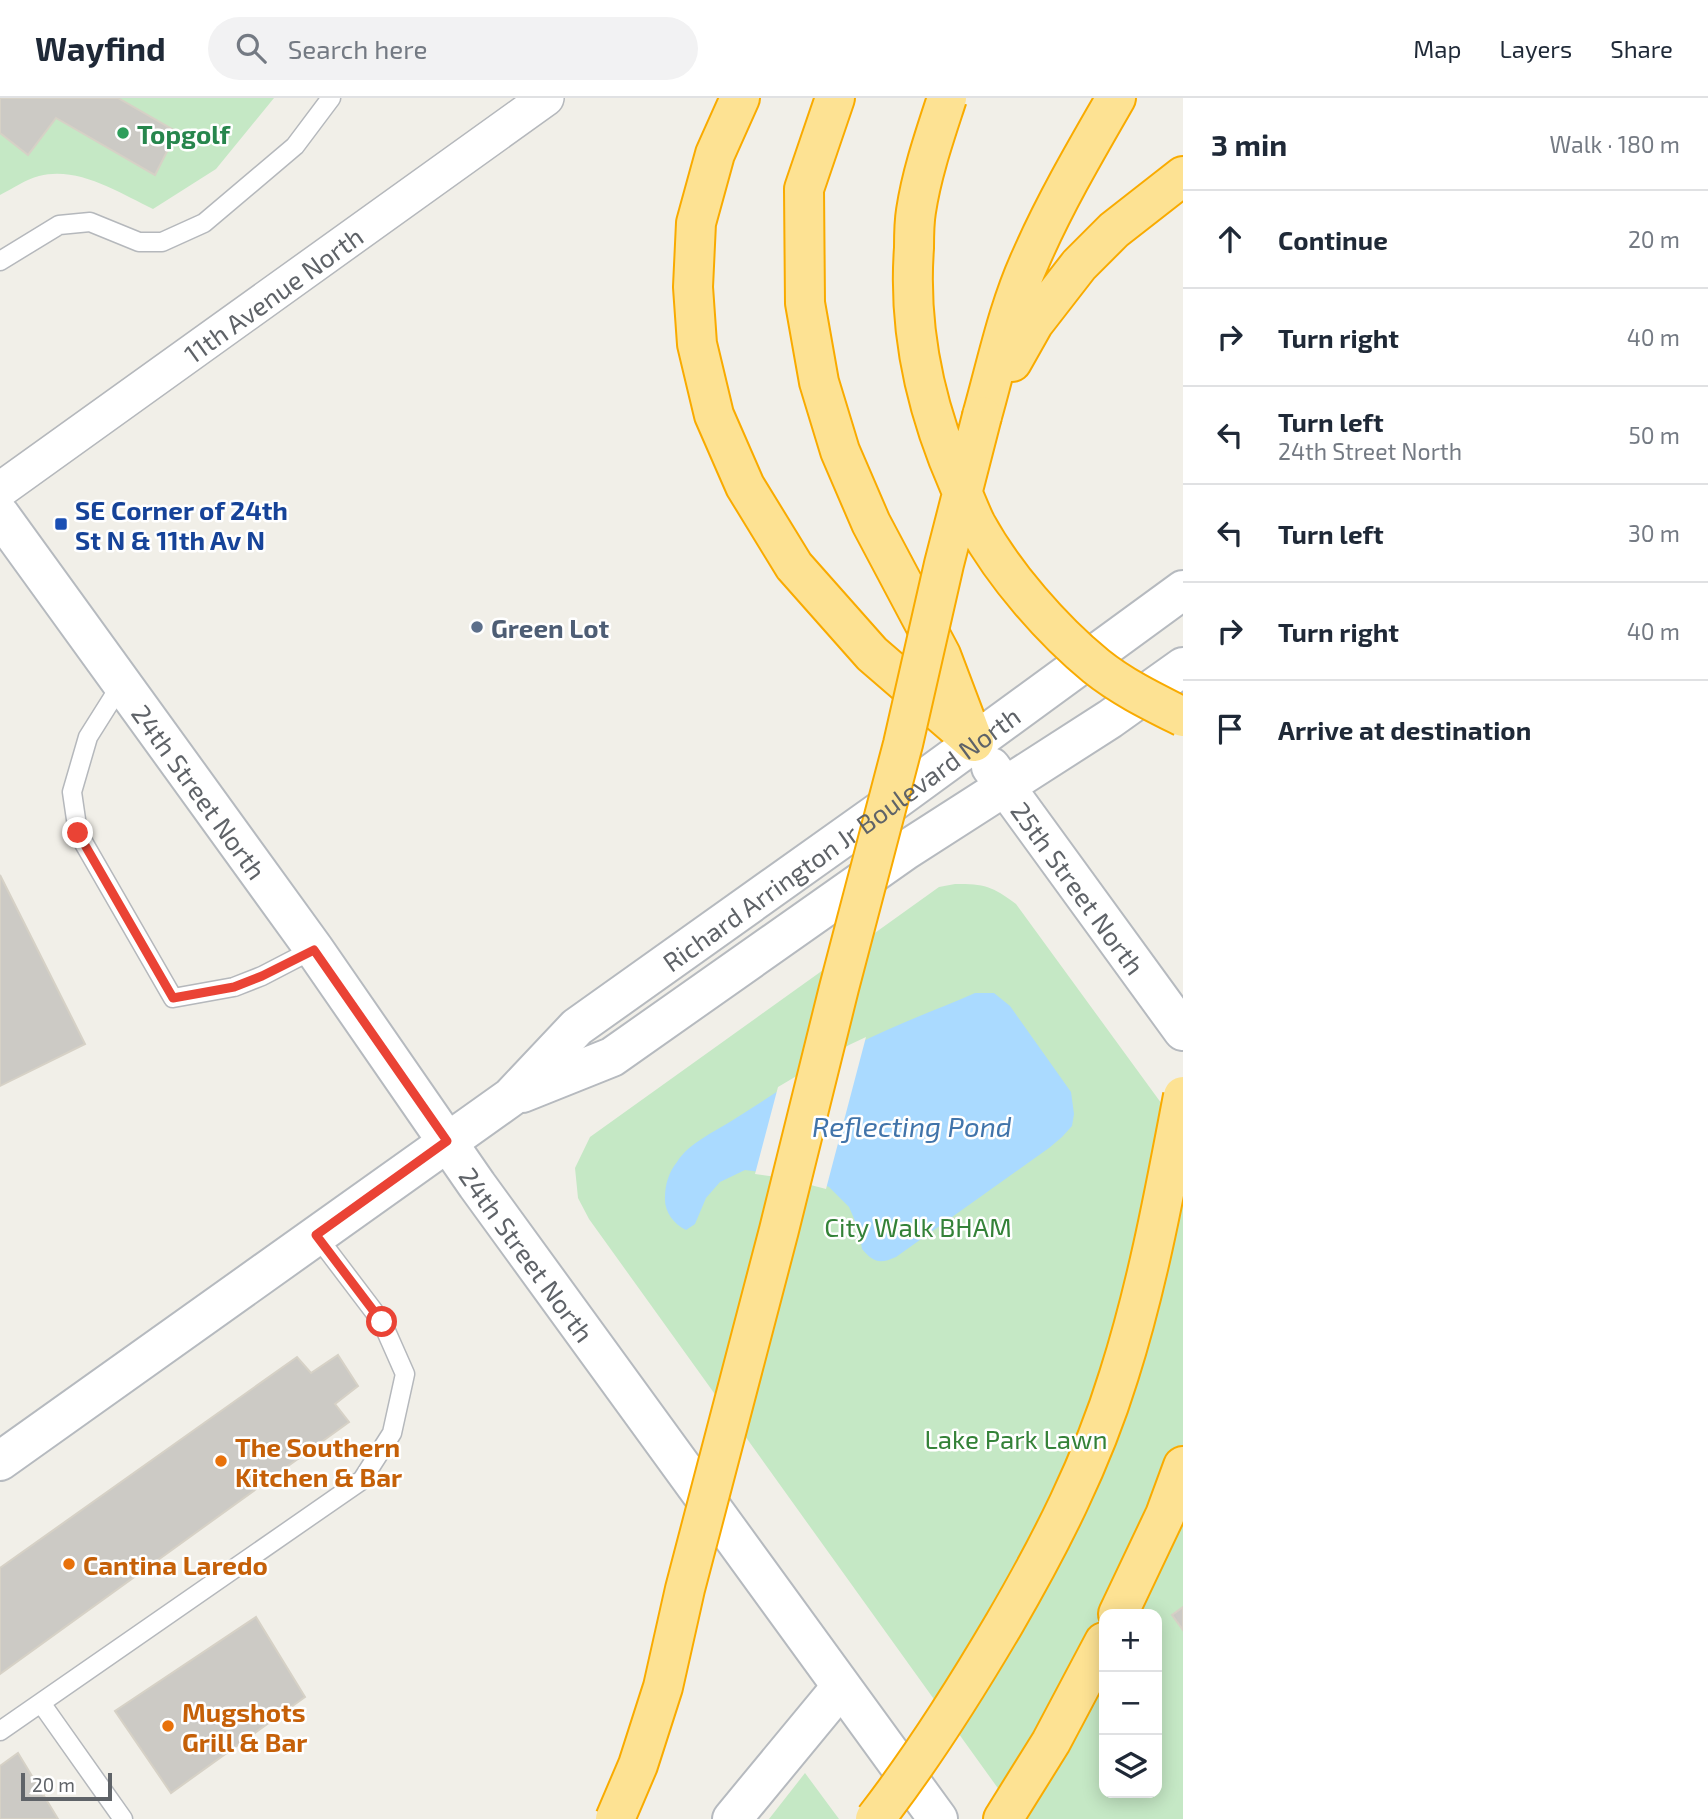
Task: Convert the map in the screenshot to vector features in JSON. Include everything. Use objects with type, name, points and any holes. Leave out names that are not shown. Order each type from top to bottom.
[{"type":"highway","points":[[740,98],[715,154],[696,223],[692,287],[697,344],[714,415],[745,486],[794,566],[872,654],[974,742]]},
{"type":"highway","points":[[947,98],[930,151],[916,211],[912,274],[919,353],[928,399],[947,457],[976,524],[1008,572],[1046,618],[1096,666],[1143,698],[1183,717]]},
{"type":"highway","points":[[615,1819],[638,1765],[663,1687],[685,1589],[903,744],[944,564],[1013,306],[1030,258],[1116,98]]},
{"type":"highway","points":[[833,103],[804,189],[805,303],[819,382],[840,452],[871,523],[941,655],[974,742]]},
{"type":"highway","points":[[982,416],[1034,323],[1079,265],[1114,230],[1183,176]]},
{"type":"highway","points":[[875,1819],[912,1772],[965,1691],[1041,1560],[1087,1464],[1119,1375],[1152,1256],[1183,1096]]},
{"type":"highway","points":[[1120,1609],[1165,1515],[1183,1466]]},
{"type":"highway","points":[[1003,1819],[1051,1742],[1099,1651]]},
{"type":"street","name":"11th Avenue North","points":[[0,490],[514,113],[546,98]]},
{"type":"street","name":"24th Street North","points":[[0,514],[314,950],[477,1185],[937,1819]]},
{"type":"street","name":"Richard Arrington Jr Boulevard North","points":[[0,1461],[511,1097],[577,1027],[1183,590]]},
{"type":"street","name":"Richard Arrington Jr Boulevard North","points":[[511,1097],[612,1058],[906,850],[1110,719],[1183,667]]},
{"type":"street","name":"25th Street North","points":[[974,742],[1183,1031]]},
{"type":"street","points":[[732,1819],[841,1686]]},
{"type":"lane","points":[[0,261],[60,225],[90,222],[139,242],[162,242],[204,223],[295,146],[331,98]]},
{"type":"lane","points":[[122,683],[88,737],[72,792],[78,833],[173,998],[234,987],[314,950]]},
{"type":"lane","points":[[0,1731],[362,1479],[392,1433],[405,1374],[382,1322],[316,1235]]},
{"type":"lane","points":[[41,1703],[123,1819]]},
{"type":"green space","name":"Topgolf","points":[[0,98],[274,98],[216,169],[153,209],[113,189],[69,175],[34,177],[0,195]]},
{"type":"green space","name":"City Walk BHAM","points":[[955,884],[981,886],[1001,893],[1016,904],[1183,1133],[1183,1819],[1020,1819],[589,1219],[578,1198],[575,1168],[590,1137],[939,887]]},
{"type":"green space","points":[[805,1773],[839,1819],[769,1819]]},
{"type":"water","name":"Reflecting Pond","points":[[975,993],[994,993],[1010,1006],[1071,1092],[1074,1114],[1072,1126],[1049,1148],[896,1257],[886,1261],[874,1260],[862,1249],[859,1230],[849,1207],[829,1187],[785,1175],[745,1170],[720,1182],[706,1198],[695,1224],[686,1230],[670,1216],[665,1202],[668,1178],[682,1155],[695,1144],[852,1047]]},
{"type":"pier","points":[[866,1037],[826,1189],[755,1174],[778,1087]]},
{"type":"building","points":[[0,98],[118,98],[177,132],[155,175],[56,118],[28,155],[0,133]]},
{"type":"building","points":[[0,875],[85,1044],[0,1086]]},
{"type":"building","points":[[338,1355],[358,1386],[335,1404],[349,1422],[0,1674],[0,1568],[297,1357],[311,1373]]},
{"type":"building","points":[[1183,1607],[1183,1630],[1172,1615]]},
{"type":"building","points":[[256,1617],[305,1697],[171,1793],[115,1711]]},
{"type":"building","points":[[18,1753],[58,1819],[0,1819],[0,1766]]},
{"type":"place","name":"Topgolf","points":[[123,133]]},
{"type":"place","name":"SE Corner of 24th St N & 11th Av N","points":[[61,524]]},
{"type":"place","name":"Green Lot","points":[[477,627]]},
{"type":"place","name":"The Southern Kitchen & Bar","points":[[221,1461]]},
{"type":"place","name":"Cantina Laredo","points":[[69,1564]]},
{"type":"place","name":"Mugshots Grill & Bar","points":[[168,1726]]},
{"type":"route","points":[[78,833],[173,998],[234,987],[314,950],[447,1141],[316,1235],[382,1322]]},
{"type":"park label","name":"Lake Park Lawn","points":[[1016,1438]]}]
